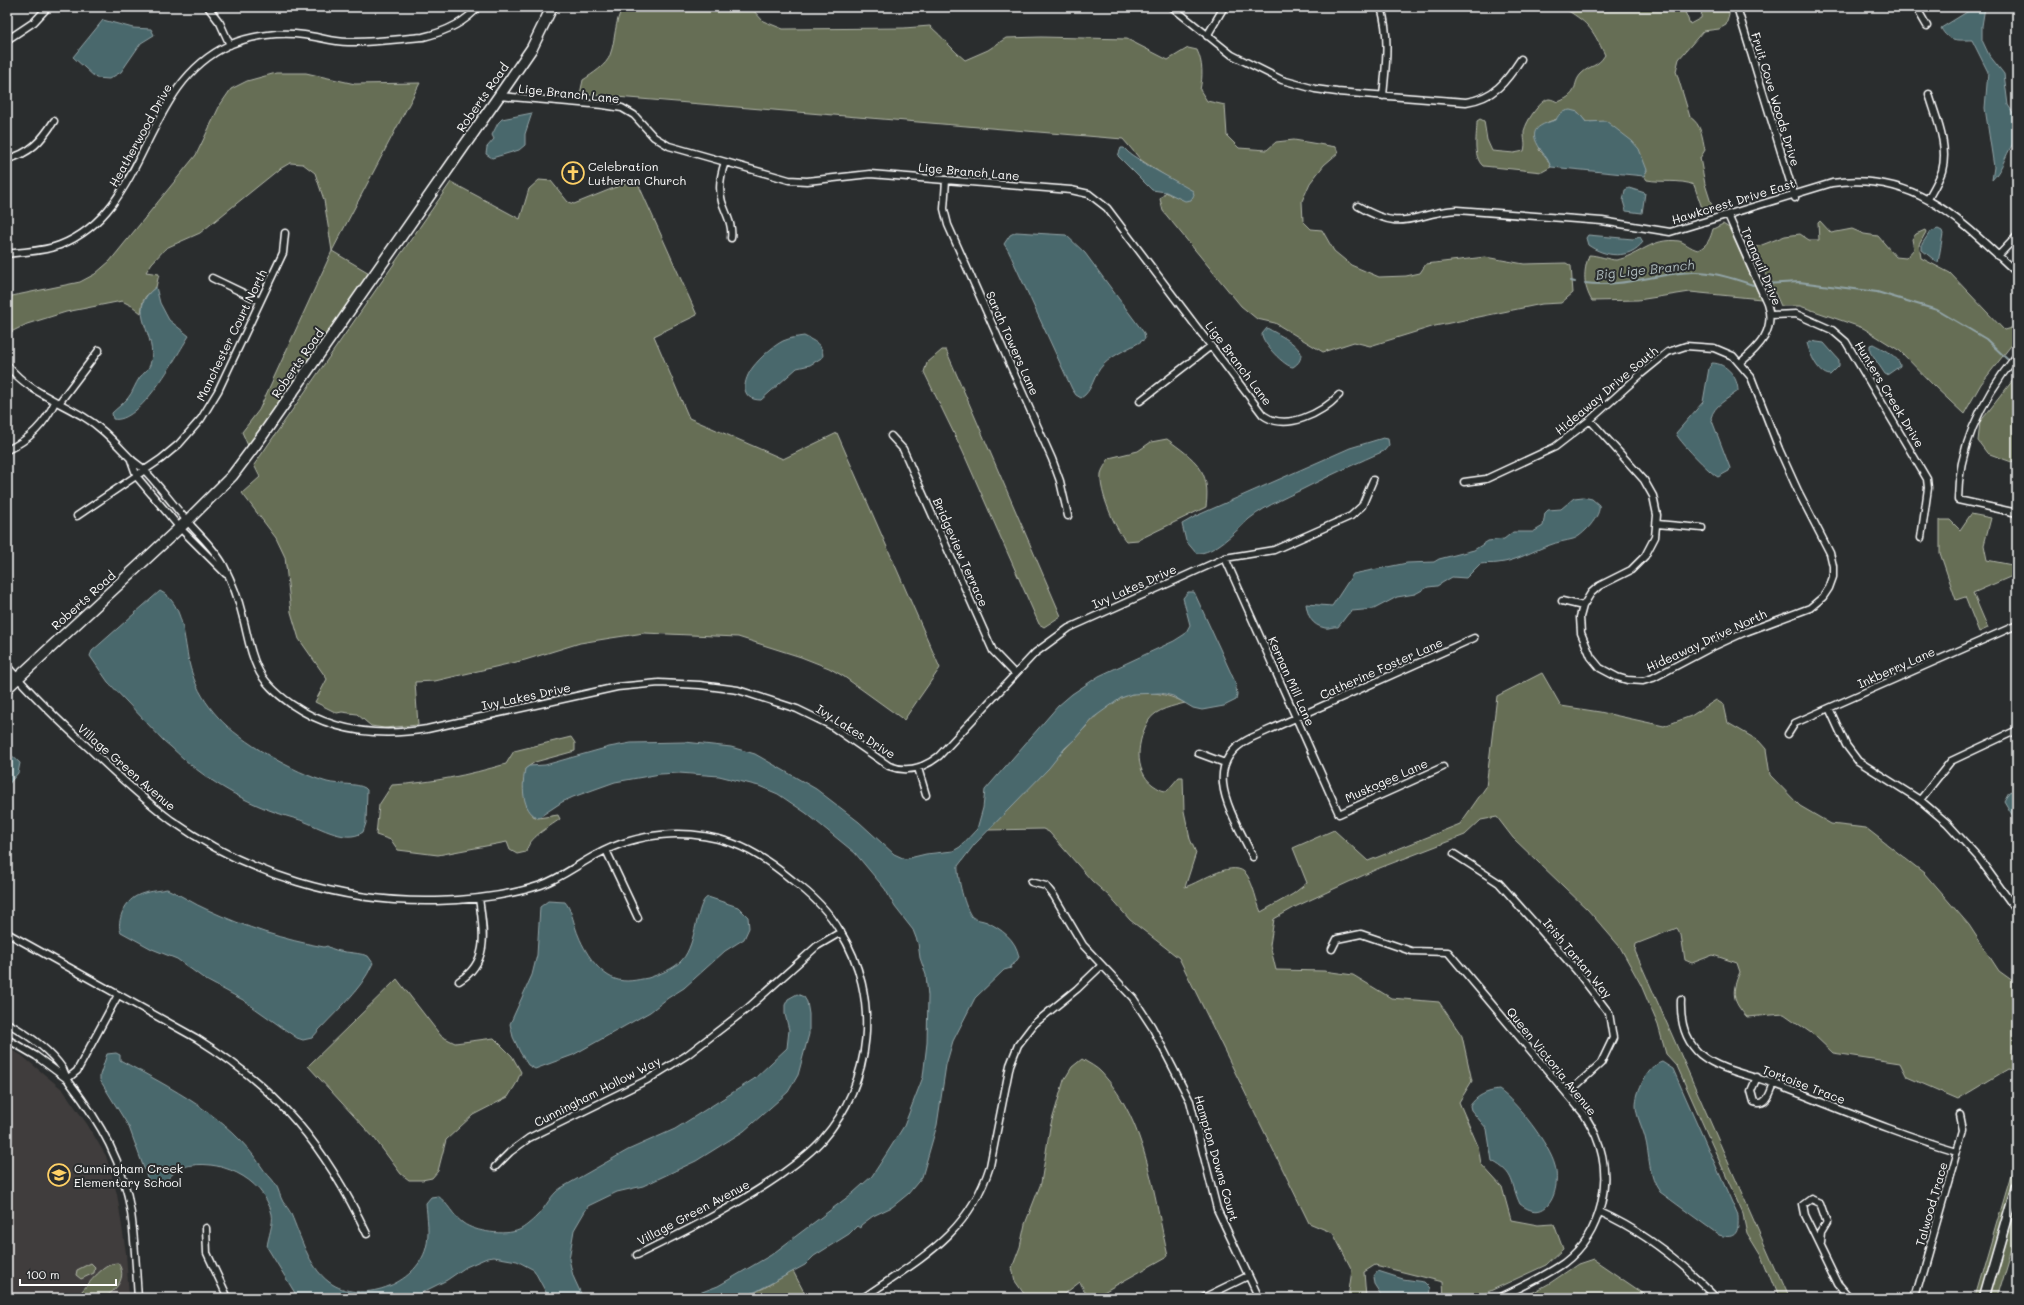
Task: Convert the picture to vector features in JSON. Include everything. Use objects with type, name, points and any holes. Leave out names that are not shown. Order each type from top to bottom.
[{"type":"main road","name":"Roberts Road","points":[[7,688],[184,525],[232,476],[262,436],[532,48],[552,7]]},
{"type":"street","points":[[7,40],[34,22],[48,7]]},
{"type":"street","points":[[208,7],[220,23],[230,45]]},
{"type":"street","name":"Heatherwood Drive","points":[[7,254],[38,251],[60,245],[84,233],[102,218],[118,198],[165,107],[178,86],[205,60],[230,45],[256,37],[273,35],[305,35],[347,42],[424,37],[436,34],[457,25],[478,7]]},
{"type":"street","points":[[1172,7],[1207,36],[1248,65],[1282,80],[1315,89],[1458,103],[1474,101],[1490,96],[1503,86],[1521,59]]},
{"type":"street","points":[[1207,36],[1224,7]]},
{"type":"street","points":[[1381,7],[1388,44],[1383,96]]},
{"type":"street","name":"Fruit Cove Woods Drive","points":[[1737,7],[1794,196]]},
{"type":"street","points":[[1916,7],[1927,26]]},
{"type":"street","points":[[1928,199],[1941,172],[1944,154],[1942,140],[1929,94]]},
{"type":"street","name":"Lige Branch Lane","points":[[499,96],[622,108],[634,115],[648,131],[662,142],[677,149],[782,178],[802,181],[870,174],[1072,190],[1089,194],[1107,208],[1261,412],[1271,420],[1289,423],[1328,406],[1339,395]]},
{"type":"street","points":[[7,159],[20,155],[36,144],[45,135],[54,121]]},
{"type":"street","points":[[725,162],[719,190],[731,227],[732,238]]},
{"type":"street","name":"Sarah Towers Lane","points":[[946,180],[944,209],[948,225],[1052,459],[1060,481],[1068,516]]},
{"type":"street","name":"Hawkcrest Drive East","points":[[1358,206],[1379,218],[1389,220],[1409,220],[1435,212],[1457,210],[1602,221],[1663,232],[1676,231],[1728,214],[1794,196],[1832,183],[1860,180],[1895,186],[1928,199],[1957,218],[2017,273]]},
{"type":"street","name":"Tranquil Drive","points":[[1728,214],[1767,303],[1770,315],[1770,326],[1763,342],[1740,363]]},
{"type":"street","name":"Manchester Court North","points":[[77,516],[146,471],[179,444],[201,419],[218,391],[283,253],[285,233]]},
{"type":"street","points":[[1998,256],[2017,236]]},
{"type":"street","points":[[212,278],[260,301]]},
{"type":"street","name":"Hunters Creek Drive","points":[[1770,315],[1796,314],[1832,330],[1846,342],[1927,479],[1928,488],[1921,538]]},
{"type":"street","points":[[1140,401],[1211,346]]},
{"type":"street","name":"Hideaway Drive South","points":[[1464,482],[1486,479],[1545,453],[1568,438],[1590,420],[1660,358],[1678,348],[1695,346],[1714,348],[1733,356],[1740,363]]},
{"type":"street","points":[[7,450],[33,433],[99,350]]},
{"type":"street","points":[[2017,355],[1987,396],[1973,425],[1963,457],[1958,489],[1958,500],[2017,513]]},
{"type":"street","name":"Hideaway Drive North","points":[[1590,420],[1649,488],[1656,505],[1657,524],[1651,545],[1639,563],[1623,575],[1599,586],[1592,593],[1583,606],[1580,617],[1580,626],[1586,645],[1595,662],[1607,672],[1617,677],[1637,681],[1653,678],[1708,648],[1743,632],[1810,608],[1819,602],[1831,583],[1833,572],[1830,553],[1779,450],[1754,384],[1740,363]]},
{"type":"street","points":[[7,365],[29,387],[94,423],[115,442],[131,460],[146,471],[184,525]]},
{"type":"street","name":"Bridgeview Terrace","points":[[892,436],[903,449],[993,651],[1015,674]]},
{"type":"street","points":[[131,460],[137,477],[184,525]]},
{"type":"street","name":"Ivy Lakes Drive","points":[[184,525],[219,558],[229,577],[239,602],[251,651],[262,678],[277,693],[296,706],[321,720],[342,727],[373,733],[402,733],[427,729],[617,687],[659,683],[700,684],[738,690],[797,709],[830,725],[889,766],[899,768],[918,768],[928,764],[939,756],[1035,653],[1069,628],[1225,558],[1238,554],[1270,551],[1351,516],[1362,506],[1373,480]]},
{"type":"street","points":[[1657,524],[1702,528]]},
{"type":"street","name":"Ivy Lakes Drive","points":[[184,525],[229,577]]},
{"type":"street","name":"Kernan Mill Lane","points":[[1225,558],[1339,814]]},
{"type":"street","points":[[1562,601],[1583,606]]},
{"type":"street","name":"Inkberry Lane","points":[[1788,734],[1795,723],[2017,625]]},
{"type":"street","name":"Catherine Foster Lane","points":[[1225,763],[1230,753],[1242,742],[1474,638]]},
{"type":"street","name":"Village Green Avenue","points":[[7,666],[70,731],[148,802],[194,835],[238,859],[310,886],[360,896],[415,901],[478,898],[502,895],[541,885],[570,872],[606,850],[634,839],[672,834],[701,836],[734,844],[774,865],[818,901],[841,932],[860,976],[867,1022],[860,1071],[848,1102],[841,1115],[814,1148],[759,1190],[722,1212],[637,1255]]},
{"type":"street","points":[[1829,708],[1846,745],[1858,761],[1920,800],[1947,823],[1963,839],[2017,911]]},
{"type":"street","points":[[1920,800],[1951,761],[2017,730]]},
{"type":"street","points":[[1198,753],[1225,763],[1222,781],[1226,796],[1253,857]]},
{"type":"street","name":"Muskogee Lane","points":[[1339,814],[1443,767]]},
{"type":"street","points":[[918,768],[926,795]]},
{"type":"street","points":[[606,850],[638,918]]},
{"type":"street","name":"Irish Tartan Way","points":[[1454,854],[1499,883],[1576,970],[1609,1013],[1613,1038],[1601,1063],[1567,1094]]},
{"type":"street","name":"Hampton Downs Court","points":[[1031,882],[1039,883],[1050,891],[1083,945],[1129,994],[1144,1013],[1184,1087],[1194,1114],[1217,1209],[1259,1298]]},
{"type":"street","points":[[459,981],[472,972],[477,966],[482,949],[483,930],[478,898]]},
{"type":"street","name":"Cunningham Hollow Way","points":[[495,1167],[510,1152],[529,1138],[647,1080],[687,1055],[748,1008],[817,946],[841,932]]},
{"type":"street","points":[[7,933],[221,1053],[240,1066],[276,1098],[305,1130],[324,1155],[345,1188],[367,1234]]},
{"type":"street","name":"Queen Victoria Avenue","points":[[1332,949],[1337,939],[1361,934],[1411,952],[1448,952],[1584,1114],[1596,1137],[1603,1161],[1605,1184],[1600,1212],[1587,1239],[1564,1262],[1537,1279],[1500,1298]]},
{"type":"street","points":[[863,1298],[950,1236],[970,1211],[980,1192],[990,1166],[1010,1065],[1018,1045],[1034,1024],[1077,989],[1102,965]]},
{"type":"street","points":[[67,1079],[77,1071],[118,995]]},
{"type":"street","name":"Tortoise Trace","points":[[1682,1000],[1680,1017],[1688,1039],[1700,1054],[1715,1064],[1757,1077],[1918,1140],[1957,1151]]},
{"type":"street","points":[[7,1023],[25,1034],[51,1056],[63,1069],[67,1079],[99,1123],[110,1143],[124,1179],[131,1213],[138,1298]]},
{"type":"street","points":[[7,1039],[36,1056],[67,1079]]},
{"type":"street","points":[[1757,1077],[1751,1091],[1754,1102],[1759,1104],[1764,1102],[1768,1098],[1774,1084]]},
{"type":"street","name":"Talwood Trace","points":[[1915,1298],[1963,1130],[1960,1115]]},
{"type":"street","points":[[1984,1298],[2017,1187]]},
{"type":"street","points":[[1820,1243],[1821,1233],[1827,1223],[1820,1203],[1811,1199],[1805,1202],[1803,1209],[1837,1282],[1850,1298]]},
{"type":"street","points":[[1600,1212],[1627,1224],[1688,1268],[1717,1298]]},
{"type":"street","points":[[206,1228],[207,1253],[228,1298]]},
{"type":"street","points":[[1203,1298],[1248,1276]]},
{"type":"shaded area","name":"Cunningham Creek Elementary School","points":[[7,1048],[21,1055],[63,1090],[87,1124],[106,1156],[117,1194],[126,1253],[129,1298],[7,1298]]},
{"type":"green space","points":[[623,7],[744,7],[753,10],[763,21],[783,29],[904,28],[930,26],[965,60],[988,50],[1006,38],[1041,37],[1127,39],[1168,60],[1188,48],[1197,50],[1202,70],[1200,90],[1207,101],[1225,105],[1227,136],[1239,148],[1267,150],[1276,142],[1294,140],[1336,147],[1338,153],[1324,165],[1310,183],[1302,201],[1303,221],[1311,229],[1322,230],[1334,251],[1351,265],[1379,277],[1406,276],[1420,273],[1426,264],[1485,257],[1524,264],[1566,263],[1571,266],[1573,293],[1561,303],[1542,304],[1435,326],[1370,346],[1354,342],[1323,352],[1275,323],[1257,319],[1241,306],[1163,211],[1160,199],[1166,192],[1172,196],[1173,181],[1141,160],[1123,139],[580,94],[583,80],[599,69],[608,59],[612,49],[618,19]]},
{"type":"green space","points":[[1562,7],[1683,7],[1690,24],[1701,18],[1702,7],[1729,7],[1729,15],[1726,25],[1719,29],[1703,31],[1679,59],[1676,71],[1690,117],[1697,124],[1702,136],[1705,150],[1700,158],[1705,184],[1712,206],[1712,213],[1707,214],[1702,208],[1694,185],[1683,182],[1647,180],[1644,176],[1647,170],[1596,122],[1586,122],[1578,112],[1548,122],[1539,150],[1546,156],[1551,167],[1542,172],[1483,166],[1480,162],[1476,151],[1477,121],[1480,119],[1484,121],[1487,140],[1492,151],[1514,153],[1524,151],[1525,129],[1541,103],[1549,99],[1558,102],[1565,99],[1573,92],[1576,82],[1581,74],[1597,64],[1605,55],[1588,26],[1578,17]]},
{"type":"green space","points":[[276,73],[306,73],[355,84],[420,83],[332,251],[324,200],[315,173],[303,164],[290,163],[278,170],[200,233],[166,248],[146,272],[159,274],[156,287],[146,296],[143,301],[141,313],[122,301],[66,312],[27,324],[7,334],[7,297],[80,282],[95,274],[110,261],[196,155],[220,105],[231,89],[247,81]]},
{"type":"green space","points":[[636,179],[697,315],[654,336],[689,418],[783,459],[837,433],[940,668],[904,720],[843,676],[829,668],[801,657],[738,637],[644,633],[580,643],[525,660],[435,681],[415,682],[418,725],[384,728],[371,726],[357,714],[342,712],[337,713],[315,702],[327,679],[299,639],[291,612],[285,557],[276,538],[242,493],[260,477],[254,465],[451,182],[520,219],[529,189],[539,180],[551,181],[568,202],[574,204]]},
{"type":"green space","points":[[1820,221],[1831,233],[1852,229],[1864,234],[1878,236],[1896,257],[1906,258],[1914,249],[1912,239],[1916,234],[1925,230],[1926,232],[1919,245],[1921,258],[1950,273],[2004,330],[2011,328],[2017,321],[2017,338],[1981,384],[1964,414],[1900,351],[1863,328],[1800,306],[1781,306],[1754,248],[1785,236],[1800,234],[1809,240],[1819,240],[1818,223]]},
{"type":"green space","points":[[1723,224],[1729,228],[1761,299],[1690,292],[1638,300],[1592,301],[1587,289],[1585,278],[1589,255],[1616,260],[1632,255],[1653,244],[1669,241],[1679,241],[1698,250],[1708,241],[1713,229]]},
{"type":"green space","points":[[332,251],[371,274],[249,448],[242,432],[259,410]]},
{"type":"green space","points":[[942,350],[946,350],[1061,616],[1044,627],[1039,624],[963,452],[924,372],[927,363]]},
{"type":"green space","points":[[2017,375],[2017,464],[1987,453],[1978,441],[1980,422]]},
{"type":"green space","points":[[1167,439],[1186,453],[1199,467],[1206,483],[1206,507],[1138,540],[1126,541],[1117,528],[1105,500],[1101,482],[1102,471],[1109,458],[1138,451],[1151,442]]},
{"type":"green space","points":[[1971,514],[1991,518],[1984,545],[1987,560],[2017,566],[2017,574],[1973,593],[1988,628],[1979,632],[1965,597],[1956,600],[1940,553],[1940,520],[1950,520],[1960,530]]},
{"type":"green space","points":[[1542,673],[1561,706],[1600,712],[1664,726],[1691,716],[1716,700],[1724,705],[1728,723],[1759,741],[1766,749],[1770,775],[1800,806],[1831,824],[1866,828],[1924,873],[1969,925],[1999,971],[2017,984],[2017,1071],[2008,1069],[1958,1099],[1907,1077],[1900,1063],[1833,1053],[1814,1035],[1784,1014],[1747,1017],[1738,1006],[1734,996],[1735,985],[1740,972],[1737,963],[1713,955],[1692,963],[1685,960],[1681,935],[1677,928],[1636,944],[1635,951],[1788,1298],[1778,1298],[1761,1256],[1747,1233],[1743,1214],[1677,1066],[1666,1054],[1658,1025],[1641,985],[1620,947],[1588,910],[1513,838],[1497,817],[1481,820],[1465,835],[1377,869],[1297,906],[1274,919],[1270,945],[1276,970],[1324,971],[1353,975],[1391,998],[1439,1002],[1462,1036],[1472,1081],[1459,1102],[1478,1146],[1481,1164],[1502,1187],[1511,1220],[1538,1225],[1554,1224],[1563,1249],[1546,1265],[1475,1298],[1444,1298],[1443,1282],[1375,1265],[1364,1272],[1366,1298],[1348,1298],[1352,1270],[1333,1233],[1309,1223],[1179,958],[1130,920],[1109,896],[1092,881],[1049,832],[1043,829],[988,830],[1100,712],[1118,699],[1129,695],[1137,693],[1162,694],[1185,703],[1166,708],[1156,713],[1149,720],[1140,745],[1140,763],[1142,771],[1147,779],[1153,785],[1163,790],[1167,791],[1179,777],[1183,777],[1184,811],[1190,839],[1196,853],[1185,887],[1218,872],[1234,869],[1242,870],[1249,879],[1261,912],[1293,894],[1307,883],[1293,848],[1334,830],[1368,861],[1460,824],[1486,787],[1497,696]]},
{"type":"green space","points":[[571,737],[575,743],[575,751],[535,762],[525,769],[533,816],[538,818],[558,815],[560,819],[535,837],[526,852],[517,854],[510,850],[507,842],[438,855],[398,850],[391,840],[376,835],[379,805],[392,785],[435,780],[492,768],[506,764],[514,751]]},
{"type":"green space","points":[[397,979],[441,1036],[455,1043],[494,1038],[512,1056],[521,1072],[508,1097],[473,1115],[446,1140],[438,1171],[432,1178],[422,1180],[409,1180],[401,1174],[375,1139],[308,1066]]},
{"type":"green space","points":[[1082,1059],[1102,1073],[1117,1092],[1139,1136],[1152,1184],[1168,1256],[1093,1298],[1088,1298],[1080,1282],[1059,1298],[1027,1298],[1015,1281],[1012,1268],[1020,1247],[1025,1224],[1041,1183],[1050,1127],[1064,1080],[1072,1067]]},
{"type":"green space","points":[[2017,1158],[2017,1176],[1981,1298],[1976,1298]]},
{"type":"green space","points":[[2017,1200],[2017,1232],[1997,1298],[1989,1298]]},
{"type":"green space","points":[[1593,1259],[1650,1298],[1523,1298],[1550,1283],[1578,1264]]},
{"type":"green space","points":[[91,1263],[95,1267],[94,1273],[81,1279],[76,1275],[77,1270]]},
{"type":"green space","points":[[118,1263],[122,1273],[121,1278],[116,1288],[112,1292],[100,1299],[75,1298],[100,1271],[112,1264]]},
{"type":"green space","points":[[793,1271],[807,1298],[741,1298],[764,1288]]},
{"type":"water","points":[[1975,7],[1985,7],[1982,26],[1982,40],[1989,55],[2004,74],[2008,105],[2017,119],[2017,139],[2013,143],[1992,180],[1994,167],[1985,108],[1988,72],[1972,40],[1958,40],[1950,38],[1941,28]]},
{"type":"water","points":[[103,20],[133,28],[151,29],[154,35],[141,43],[121,72],[109,79],[96,78],[73,57]]},
{"type":"water","points":[[1570,110],[1578,112],[1586,122],[1606,121],[1632,141],[1639,149],[1647,170],[1644,176],[1551,167],[1547,158],[1540,149],[1535,133],[1541,126],[1556,120],[1562,113]]},
{"type":"water","points":[[532,113],[525,134],[525,145],[519,150],[492,158],[486,154],[487,147],[494,139],[492,135],[498,123],[502,119]]},
{"type":"water","points":[[1121,148],[1124,148],[1152,168],[1193,191],[1194,195],[1191,200],[1185,201],[1166,192],[1152,190],[1118,156]]},
{"type":"water","points":[[1629,188],[1645,193],[1642,213],[1626,211],[1623,201],[1625,190]]},
{"type":"water","points":[[1938,229],[1942,231],[1943,234],[1938,263],[1922,250],[1922,244],[1930,232]]},
{"type":"water","points":[[1016,232],[1066,235],[1085,253],[1144,333],[1145,339],[1118,354],[1103,365],[1097,373],[1091,387],[1081,398],[1076,395],[1072,389],[1004,244],[1010,235]]},
{"type":"water","points":[[1588,235],[1633,239],[1640,237],[1643,242],[1631,252],[1617,255],[1609,254],[1588,245],[1586,238]]},
{"type":"water","points":[[156,287],[160,303],[169,320],[189,336],[166,373],[145,401],[123,418],[113,419],[112,413],[128,398],[140,377],[150,365],[152,354],[151,344],[142,314],[143,305],[147,296]]},
{"type":"water","points":[[1267,328],[1290,342],[1301,353],[1301,358],[1293,367],[1289,366],[1280,359],[1266,343],[1262,334]]},
{"type":"water","points":[[804,336],[820,346],[823,357],[810,365],[797,368],[761,400],[749,397],[746,393],[745,383],[756,364],[767,352],[779,343],[788,339]]},
{"type":"water","points":[[1810,341],[1824,343],[1839,360],[1839,366],[1830,375],[1822,371],[1815,363],[1807,343]]},
{"type":"water","points":[[1873,344],[1894,356],[1900,366],[1887,375],[1885,374],[1870,352],[1870,345]]},
{"type":"water","points":[[1712,363],[1727,368],[1731,372],[1736,381],[1738,391],[1715,409],[1711,418],[1730,468],[1729,471],[1718,477],[1714,475],[1695,456],[1676,433],[1703,402],[1709,368]]},
{"type":"water","points":[[1383,438],[1388,439],[1389,445],[1384,451],[1279,500],[1249,519],[1218,546],[1203,553],[1196,553],[1186,541],[1182,524],[1196,516],[1350,448]]},
{"type":"water","points":[[1583,497],[1592,499],[1599,505],[1599,509],[1594,520],[1586,530],[1573,539],[1543,547],[1505,562],[1480,564],[1466,578],[1452,577],[1437,586],[1428,587],[1415,594],[1397,597],[1374,609],[1352,611],[1338,627],[1320,627],[1313,622],[1309,616],[1306,604],[1332,606],[1353,574],[1407,563],[1434,562],[1439,559],[1474,550],[1488,541],[1504,539],[1513,532],[1533,532],[1543,526],[1545,513],[1548,510],[1561,509],[1574,498]]},
{"type":"water","points":[[160,591],[169,597],[180,616],[189,663],[196,685],[206,702],[218,717],[228,727],[254,746],[269,756],[300,772],[327,782],[357,785],[365,788],[367,790],[366,823],[363,832],[348,836],[339,835],[269,810],[241,798],[215,783],[191,765],[164,741],[108,682],[90,656],[92,651]]},
{"type":"water","points":[[1188,592],[1194,592],[1235,682],[1237,694],[1236,700],[1224,706],[1202,710],[1193,708],[1173,696],[1161,693],[1132,694],[1121,698],[1093,718],[1065,748],[1049,768],[974,845],[958,866],[962,893],[969,913],[975,919],[987,922],[1007,935],[1015,945],[1019,957],[1015,963],[1010,966],[1011,968],[1004,970],[975,998],[953,1041],[946,1065],[937,1125],[922,1177],[908,1194],[892,1207],[873,1216],[861,1225],[860,1228],[857,1226],[849,1234],[814,1256],[805,1265],[755,1292],[741,1298],[686,1298],[718,1286],[771,1255],[853,1193],[872,1176],[904,1126],[923,1077],[927,1043],[928,996],[926,975],[920,958],[918,943],[913,930],[895,907],[885,889],[855,853],[806,813],[778,794],[759,786],[719,776],[679,773],[660,774],[615,782],[573,797],[562,802],[538,818],[528,809],[524,796],[523,782],[525,769],[529,766],[545,765],[609,747],[631,743],[685,742],[731,747],[755,754],[816,789],[859,822],[894,854],[905,859],[926,854],[953,851],[960,847],[977,829],[983,808],[985,790],[1058,706],[1072,694],[1099,676],[1174,641],[1185,634],[1190,625],[1183,598]]},
{"type":"water","points":[[7,751],[20,763],[18,773],[7,786]]},
{"type":"water","points":[[2017,789],[2017,823],[2004,801],[2009,792]]},
{"type":"water","points":[[167,889],[203,908],[250,927],[294,941],[324,947],[327,946],[336,950],[368,956],[373,963],[368,974],[354,993],[312,1038],[303,1040],[297,1038],[243,1000],[206,980],[177,959],[152,949],[121,932],[119,925],[121,915],[130,901],[140,894]]},
{"type":"water","points":[[708,897],[738,907],[748,917],[749,928],[744,939],[725,951],[684,988],[650,1012],[573,1055],[535,1069],[528,1065],[513,1037],[510,1024],[532,975],[537,955],[540,907],[548,901],[565,902],[582,943],[596,965],[608,976],[623,981],[631,981],[648,978],[662,973],[671,969],[682,960],[691,944],[701,906],[704,900]]},
{"type":"water","points":[[797,994],[804,997],[807,1002],[809,1014],[809,1034],[798,1075],[788,1092],[744,1131],[696,1161],[643,1186],[617,1192],[588,1206],[574,1230],[569,1259],[573,1276],[583,1298],[549,1298],[534,1270],[517,1261],[494,1257],[487,1258],[466,1267],[447,1280],[411,1298],[298,1298],[267,1247],[272,1214],[267,1201],[259,1190],[249,1180],[237,1173],[210,1165],[183,1167],[161,1184],[153,1187],[150,1185],[129,1127],[100,1080],[100,1075],[107,1054],[116,1053],[120,1055],[120,1060],[159,1081],[215,1118],[248,1148],[264,1171],[274,1182],[283,1202],[290,1212],[310,1260],[322,1275],[329,1282],[342,1289],[356,1292],[371,1291],[385,1288],[399,1281],[411,1272],[420,1261],[426,1248],[428,1237],[426,1203],[431,1197],[438,1196],[445,1202],[459,1220],[475,1229],[498,1233],[519,1230],[526,1226],[543,1210],[554,1194],[561,1188],[628,1150],[675,1129],[754,1079],[787,1048],[789,1030],[785,1014],[785,1005],[788,999]]},
{"type":"water","points":[[1662,1062],[1673,1069],[1738,1216],[1737,1230],[1733,1235],[1719,1235],[1660,1192],[1653,1179],[1647,1144],[1638,1117],[1636,1105],[1638,1093],[1644,1080],[1652,1068]]},
{"type":"water","points":[[1499,1090],[1523,1113],[1532,1124],[1547,1147],[1555,1166],[1556,1185],[1554,1194],[1545,1208],[1538,1211],[1530,1210],[1520,1204],[1509,1175],[1505,1170],[1492,1161],[1487,1129],[1471,1110],[1470,1106],[1472,1102],[1479,1097],[1486,1093]]},
{"type":"water","points":[[1378,1271],[1403,1279],[1424,1282],[1430,1288],[1429,1298],[1383,1298],[1374,1284],[1373,1277]]},
{"type":"waterway","name":"Big Lige Branch","points":[[1585,283],[1612,284],[1680,273],[1700,272],[1723,276],[1753,285]]},
{"type":"waterway","name":"Big Lige Branch","points":[[1571,281],[1575,282]]},
{"type":"waterway","name":"Big Lige Branch","points":[[1765,284],[1799,282],[1877,292],[1937,310],[1986,339],[2007,359]]},
{"type":"place","name":"Celebration Lutheran Church","points":[[573,173]]},
{"type":"place","name":"Cunningham Creek Elementary School","points":[[59,1175]]}]
